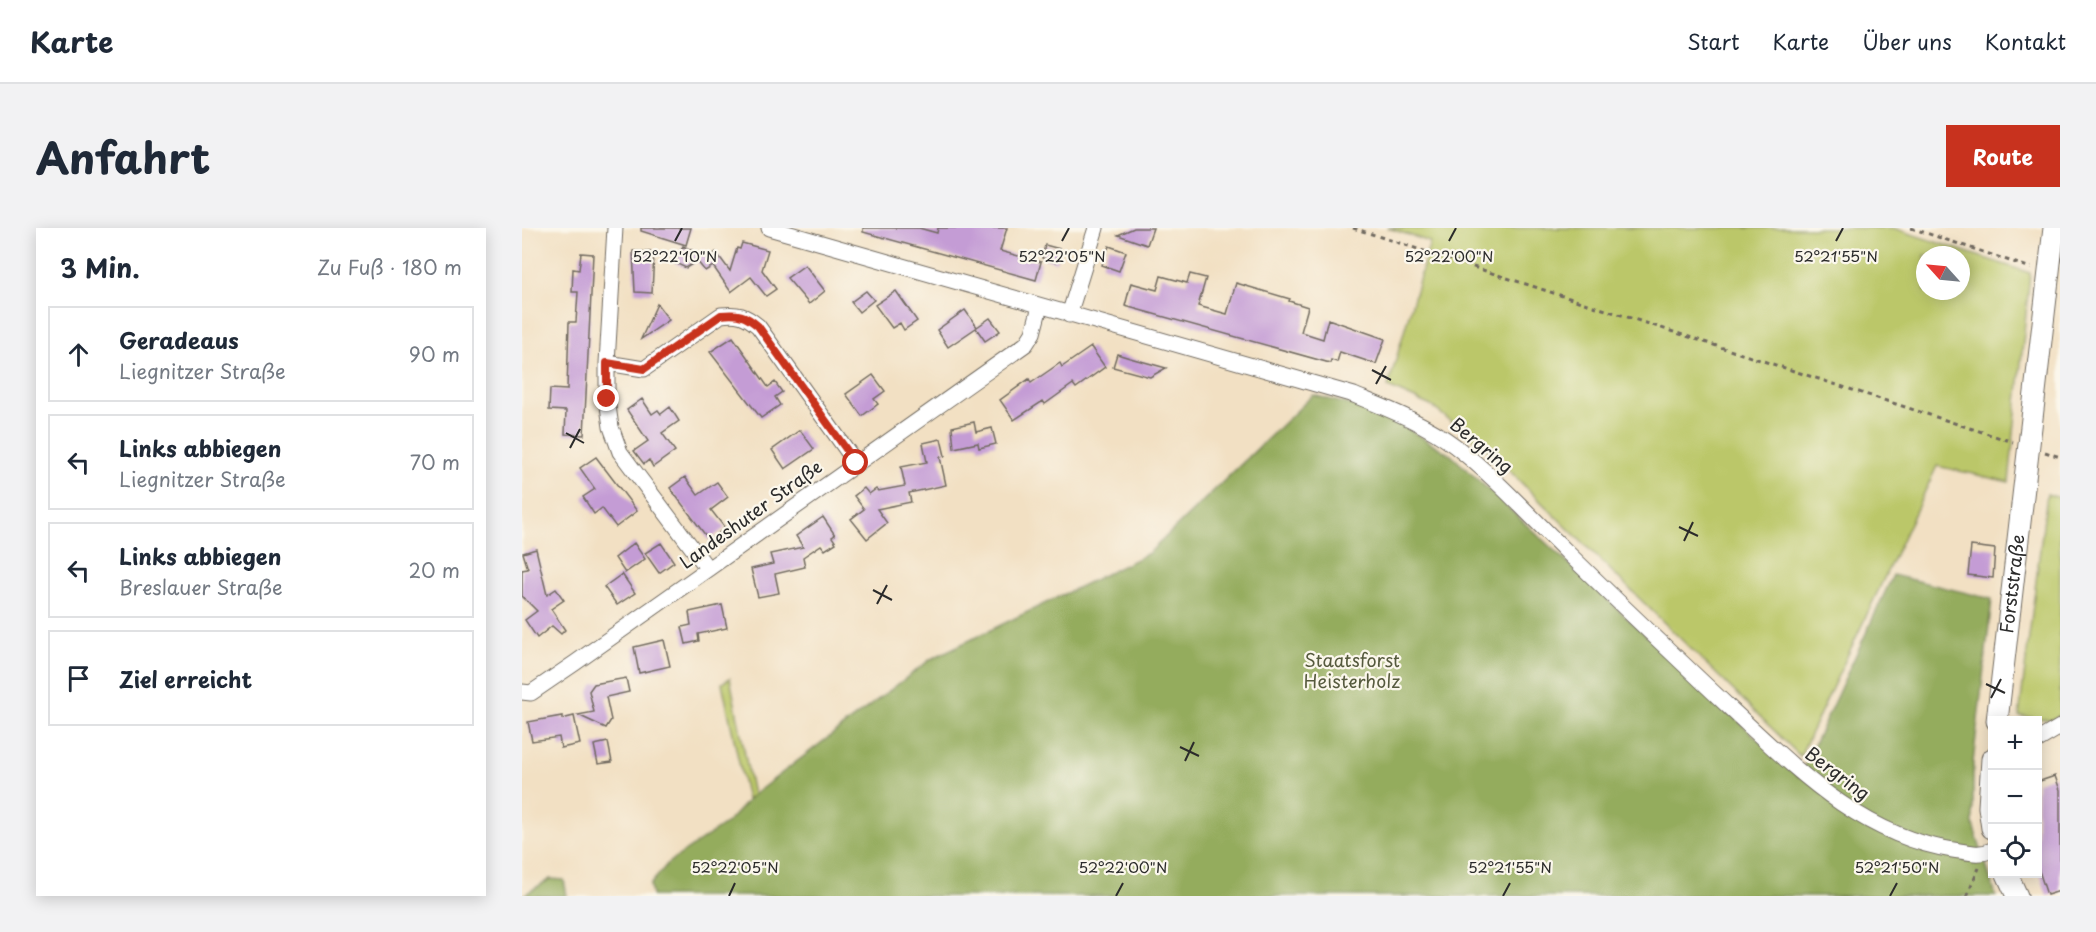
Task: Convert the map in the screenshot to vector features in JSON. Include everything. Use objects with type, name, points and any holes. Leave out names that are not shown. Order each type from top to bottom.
[{"type":"street","points":[[615,228],[607,363],[609,418],[620,452],[708,569]]},
{"type":"street","name":"Bergring","points":[[769,228],[1354,395],[1430,430],[1454,445],[1493,480],[1636,621],[1804,776],[1847,809],[1887,830],[1935,847],[1988,852]]},
{"type":"street","points":[[1069,315],[1096,228]]},
{"type":"street","name":"Forststraße","points":[[1997,716],[2054,228]]},
{"type":"street","name":"Landeshuter Straße","points":[[522,692],[531,693],[1026,344],[1033,333],[1040,306]]},
{"type":"street","points":[[607,363],[644,369],[721,315],[747,316],[758,326],[856,463]]},
{"type":"street","points":[[2042,737],[2060,727]]},
{"type":"street","points":[[1991,770],[1989,807],[1991,824]]},
{"type":"street","points":[[2009,878],[2017,896]]},
{"type":"path","points":[[1353,228],[2030,447]]},
{"type":"path","points":[[1911,228],[2049,273]]},
{"type":"path","points":[[1967,896],[1988,852]]},
{"type":"green space","points":[[1388,228],[1893,228],[1948,246],[1916,246],[1916,300],[1970,300],[1970,253],[2030,273],[2009,482],[1937,466],[1800,756],[1486,448],[1431,406],[1388,387],[1430,242]]},
{"type":"green space","name":"Staatsforst Heisterholz","points":[[1313,395],[1382,413],[1451,455],[1799,777],[1893,575],[1992,599],[1973,763],[1973,825],[1988,871],[1988,878],[1990,878],[1996,896],[652,896],[650,885],[668,863],[728,822],[753,795],[931,659],[1149,553]]},
{"type":"green space","points":[[2047,494],[2060,498],[2060,715],[2051,720],[2042,719],[2042,716],[2019,716]]},
{"type":"green space","points":[[730,678],[753,795],[747,800],[722,683]]},
{"type":"green space","points":[[550,879],[564,880],[567,896],[522,896]]},
{"type":"building","points":[[641,228],[691,228],[686,245],[641,231]]},
{"type":"building","points":[[863,228],[919,228],[937,233],[938,228],[1007,228],[1000,251],[1041,262],[1036,280],[863,232]]},
{"type":"building","points":[[1134,228],[1153,228],[1147,245],[1118,235]]},
{"type":"building","points":[[742,243],[768,250],[762,270],[776,289],[766,296],[751,277],[731,292],[713,266],[705,271],[697,261],[686,268],[675,263],[683,246],[709,258],[716,252],[730,271],[737,248],[740,249]]},
{"type":"building","points":[[1045,245],[1060,249],[1056,262],[1042,258]]},
{"type":"building","points":[[1109,246],[1126,252],[1119,271],[1102,265]]},
{"type":"building","points":[[633,251],[654,252],[652,293],[635,292]]},
{"type":"building","points":[[581,253],[593,254],[584,435],[565,434],[566,411],[549,410],[550,389],[567,390],[569,322],[576,322],[578,292],[572,292],[573,269],[579,270]]},
{"type":"building","points":[[805,265],[825,291],[809,304],[787,278]]},
{"type":"building","points":[[1190,274],[1206,278],[1198,306],[1227,314],[1236,283],[1290,299],[1289,301],[1308,307],[1301,332],[1323,339],[1328,319],[1385,339],[1376,364],[1340,352],[1337,362],[1331,360],[1330,363],[1125,306],[1131,283],[1157,290],[1161,276],[1187,283]]},
{"type":"building","points":[[866,291],[874,300],[859,312],[851,302]]},
{"type":"building","points":[[896,291],[917,321],[904,330],[900,323],[892,328],[875,305]]},
{"type":"building","points":[[657,304],[669,320],[641,339]]},
{"type":"building","points":[[965,310],[977,327],[990,318],[1000,331],[985,341],[976,328],[948,347],[937,330]]},
{"type":"building","points":[[733,337],[768,387],[775,382],[782,392],[775,397],[780,405],[761,418],[710,352]]},
{"type":"building","points":[[1091,347],[1105,367],[1076,388],[1073,384],[1045,404],[1043,401],[1014,420],[1000,400],[1029,379],[1031,383],[1060,363],[1062,367]]},
{"type":"building","points":[[1117,354],[1166,368],[1150,377],[1113,367]]},
{"type":"building","points":[[873,375],[885,391],[874,399],[878,404],[862,416],[846,394]]},
{"type":"building","points":[[642,399],[652,414],[658,410],[661,414],[670,407],[679,421],[662,433],[675,451],[653,467],[649,460],[644,464],[634,451],[648,441],[627,410]]},
{"type":"building","points":[[974,422],[976,432],[992,428],[996,444],[979,448],[978,443],[954,448],[952,427]]},
{"type":"building","points":[[800,430],[814,449],[785,469],[772,450]]},
{"type":"building","points":[[941,439],[945,456],[940,457],[946,485],[909,493],[911,502],[877,509],[887,523],[867,539],[851,519],[864,509],[854,496],[864,488],[869,494],[876,489],[878,491],[905,486],[901,467],[927,462],[923,443]]},
{"type":"building","points":[[596,457],[637,511],[616,527],[602,508],[594,514],[583,497],[595,489],[580,468]]},
{"type":"building","points":[[685,477],[698,495],[717,482],[728,497],[711,510],[725,528],[709,540],[670,488]]},
{"type":"building","points":[[823,517],[835,535],[832,537],[836,543],[825,550],[821,545],[803,557],[805,567],[775,574],[779,593],[758,597],[751,569],[773,564],[770,554],[803,547],[796,536]]},
{"type":"building","points":[[634,543],[645,559],[625,573],[615,558]]},
{"type":"building","points":[[661,543],[674,562],[659,573],[645,553]]},
{"type":"building","points":[[1971,546],[1995,549],[1993,578],[1968,575]]},
{"type":"building","points":[[536,549],[547,595],[556,589],[564,600],[551,609],[565,630],[561,634],[552,626],[537,638],[525,620],[537,611],[522,596],[522,570],[528,569],[523,553]]},
{"type":"building","points":[[622,574],[635,593],[617,605],[604,587]]},
{"type":"building","points":[[722,605],[727,628],[698,634],[699,641],[686,644],[682,627],[691,625],[689,612]]},
{"type":"building","points":[[664,640],[670,666],[639,673],[634,647]]},
{"type":"building","points":[[626,678],[629,692],[606,697],[611,720],[606,728],[578,715],[594,712],[589,691],[594,684]]},
{"type":"building","points":[[562,716],[562,719],[574,716],[580,744],[561,748],[559,737],[532,741],[528,722]]},
{"type":"building","points":[[608,742],[612,762],[598,764],[594,745]]},
{"type":"building","points":[[2055,776],[2060,790],[2060,891],[2047,895],[2041,878],[2042,780]]},
{"type":"route","points":[[607,399],[607,363],[636,370],[644,369],[721,315],[747,316],[758,326],[856,463]]}]
